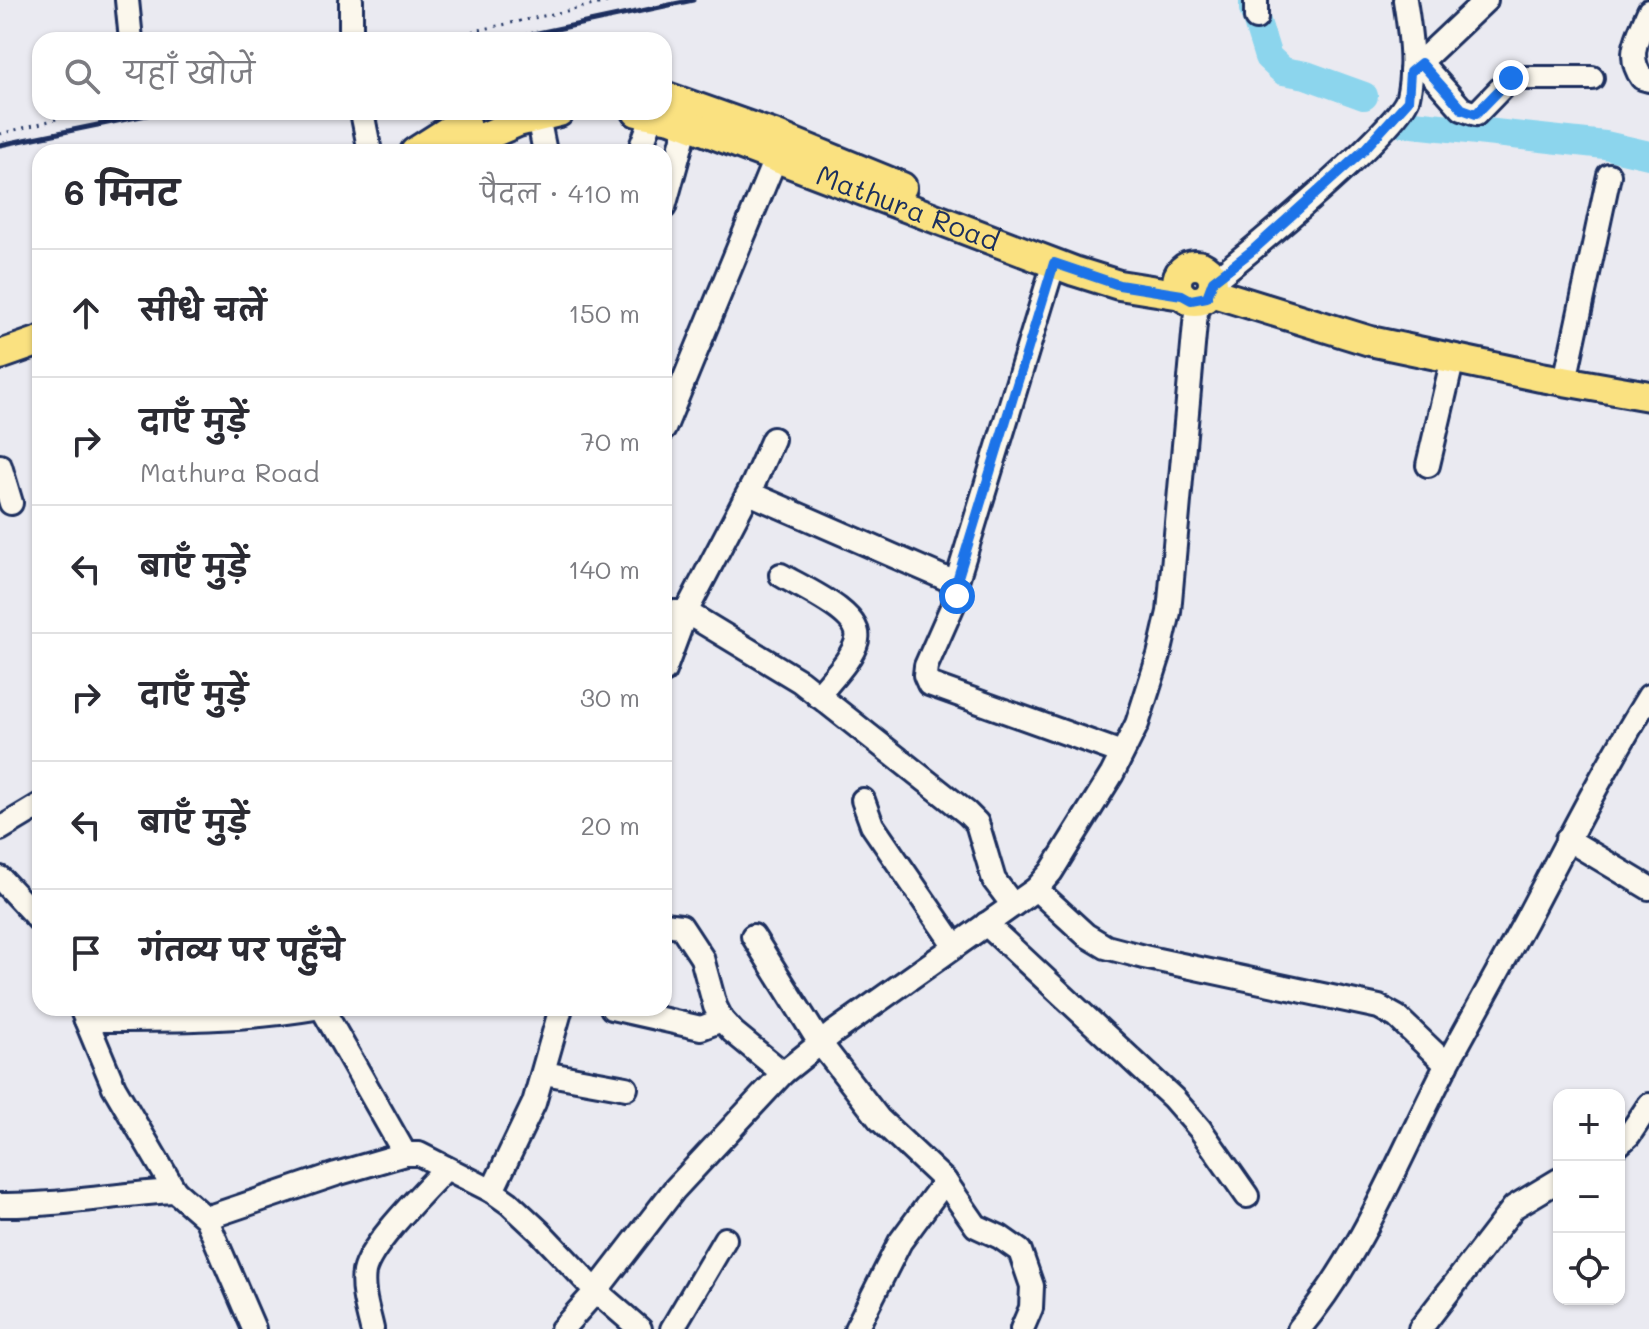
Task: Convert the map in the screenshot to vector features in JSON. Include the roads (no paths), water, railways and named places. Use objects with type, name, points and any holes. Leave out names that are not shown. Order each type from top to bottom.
[{"type":"main road","name":"Mathura Road","points":[[672,113],[777,136],[1054,263],[1119,285],[1198,286]]},
{"type":"main road","name":"Mathura Road","points":[[672,117],[775,159],[948,215],[1117,266],[1198,286],[1370,341],[1649,396]]},
{"type":"main road","points":[[428,144],[451,129],[474,120]]},
{"type":"main road","points":[[463,144],[533,120]]},
{"type":"main road","points":[[0,355],[32,344]]},
{"type":"main road","points":[[0,373],[32,363]]},
{"type":"street","points":[[127,0],[130,32]]},
{"type":"street","points":[[351,0],[351,32]]},
{"type":"street","points":[[562,1329],[596,1291],[674,1190],[783,1073],[820,1043],[1036,889],[1051,872],[1137,724],[1159,655],[1169,612],[1198,286],[1388,105],[1398,84],[1398,39],[1390,0]]},
{"type":"street","points":[[1198,286],[1253,250],[1363,151],[1408,101],[1415,68],[1405,0]]},
{"type":"street","points":[[1415,68],[1486,0]]},
{"type":"street","points":[[1649,11],[1634,46],[1632,59],[1642,78],[1649,80]]},
{"type":"street","points":[[1415,68],[1462,109],[1476,114],[1511,78],[1592,78]]},
{"type":"street","points":[[364,120],[368,144]]},
{"type":"street","points":[[546,144],[548,120]]},
{"type":"street","points":[[641,144],[648,120]]},
{"type":"street","points":[[672,178],[687,124]]},
{"type":"street","points":[[672,410],[775,159]]},
{"type":"street","points":[[1565,381],[1609,175]]},
{"type":"street","points":[[955,587],[1054,263]]},
{"type":"street","points":[[1428,465],[1453,358]]},
{"type":"street","points":[[773,439],[749,493],[675,612],[800,681],[977,823],[994,880],[1013,905]]},
{"type":"street","points":[[0,466],[11,503]]},
{"type":"street","points":[[749,493],[949,580],[957,596],[926,666],[925,675],[929,684],[1122,753]]},
{"type":"street","points":[[781,575],[849,615],[856,626],[858,637],[852,650],[818,696]]},
{"type":"street","points":[[1299,1329],[1316,1308],[1362,1233],[1447,1065],[1608,762],[1649,696]]},
{"type":"street","points":[[863,800],[872,825],[955,946]]},
{"type":"street","points":[[0,829],[32,810]]},
{"type":"street","points":[[1567,839],[1649,888]]},
{"type":"street","points":[[0,878],[32,912]]},
{"type":"street","points":[[1036,889],[1086,935],[1106,947],[1379,1007],[1417,1034],[1447,1065]]},
{"type":"street","points":[[986,924],[1173,1098],[1200,1129],[1247,1196]]},
{"type":"street","points":[[672,925],[681,926],[696,946],[722,1020],[783,1073]]},
{"type":"street","points":[[753,936],[820,1043],[879,1119],[945,1181],[976,1226],[1020,1251],[1032,1286],[1031,1308],[1022,1329]]},
{"type":"street","points":[[85,1016],[114,1087],[175,1191],[206,1218],[254,1329]]},
{"type":"street","points":[[327,1016],[405,1154]]},
{"type":"street","points":[[492,1191],[534,1103],[557,1016]]},
{"type":"street","points":[[648,1016],[701,1028],[722,1020]]},
{"type":"street","points":[[544,1073],[626,1088]]},
{"type":"street","points":[[1625,1139],[1649,1105]]},
{"type":"street","points":[[206,1218],[405,1154],[419,1154],[492,1191],[539,1231],[596,1291],[640,1329]]},
{"type":"street","points":[[372,1329],[364,1275],[369,1256],[446,1168]]},
{"type":"street","points":[[856,1329],[900,1242],[945,1181]]},
{"type":"street","points":[[1420,1329],[1514,1207],[1553,1184]]},
{"type":"street","points":[[0,1205],[58,1204],[127,1193],[175,1191]]},
{"type":"street","points":[[672,1329],[725,1239]]},
{"type":"waterway","points":[[1253,0],[1268,57],[1283,71],[1306,75],[1364,96]]},
{"type":"waterway","points":[[1395,122],[1605,145],[1649,155]]},
{"type":"railway","points":[[543,32],[693,0]]},
{"type":"railway","points":[[0,145],[122,120]]}]
